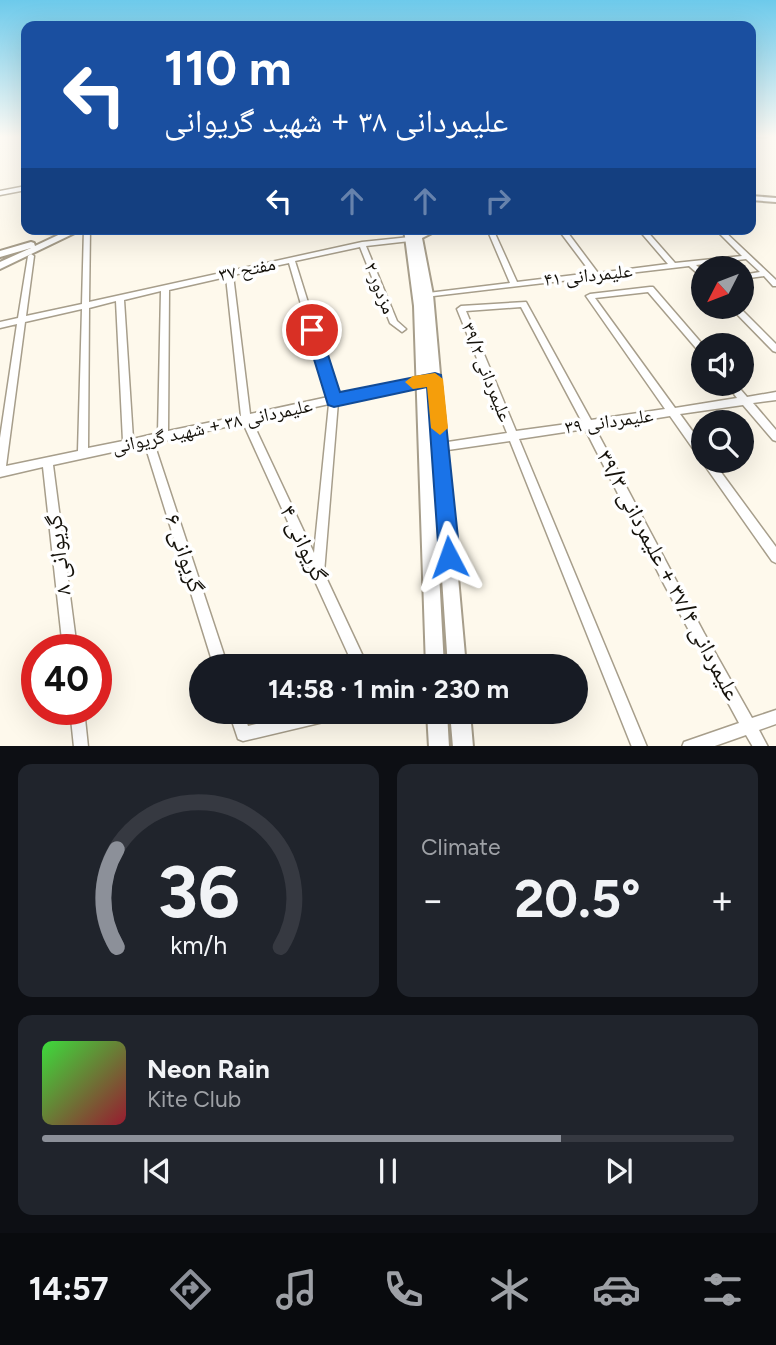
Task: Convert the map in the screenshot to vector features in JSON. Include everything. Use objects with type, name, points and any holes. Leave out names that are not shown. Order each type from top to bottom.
[{"type":"street","points":[[0,193],[21,189]]},
{"type":"street","points":[[756,198],[776,200]]},
{"type":"street","points":[[31,245],[33,235]]},
{"type":"street","points":[[0,254],[31,245],[52,235]]},
{"type":"street","points":[[0,266],[66,235]]},
{"type":"street","points":[[83,454],[87,235]]},
{"type":"street","name":"مفتح ۳۷","points":[[86,305],[408,235]]},
{"type":"street","points":[[413,235],[423,295],[429,380],[426,446],[434,654]]},
{"type":"street","points":[[493,235],[514,283]]},
{"type":"street","points":[[566,235],[595,274]]},
{"type":"street","points":[[646,235],[673,265]]},
{"type":"street","points":[[724,235],[746,256]]},
{"type":"street","name":"مزدور ۲","points":[[362,244],[394,323],[402,329]]},
{"type":"street","points":[[0,472],[31,256]]},
{"type":"street","points":[[290,259],[334,400],[318,574]]},
{"type":"street","name":"علیمردانی ۴۱","points":[[423,295],[690,263]]},
{"type":"street","points":[[754,264],[776,284]]},
{"type":"street","name":"گریوانی ۴","points":[[229,273],[246,419],[355,654]]},
{"type":"street","points":[[754,275],[765,274]]},
{"type":"street","points":[[163,437],[165,286]]},
{"type":"street","points":[[691,337],[650,289],[590,296],[691,438]]},
{"type":"street","points":[[120,297],[128,444]]},
{"type":"street","name":"علیمردانی ۳۷/۴ + علیمردانی ۳۹/۳","points":[[461,309],[523,304],[591,424],[614,479],[760,746]]},
{"type":"street","points":[[0,325],[86,305]]},
{"type":"street","name":"علیمردانی ۳۹/۲","points":[[461,309],[640,746]]},
{"type":"street","points":[[746,319],[776,349]]},
{"type":"street","points":[[429,380],[442,447],[456,654]]},
{"type":"street","name":"علیمردانی ۳۸ + شهید گریوانی","points":[[0,472],[429,380]]},
{"type":"street","points":[[741,396],[776,437]]},
{"type":"street","name":"علیمردانی ۳۹","points":[[442,447],[776,396]]},
{"type":"street","name":"گریوانی ۶","points":[[148,440],[217,654]]},
{"type":"street","points":[[426,446],[442,447]]},
{"type":"street","name":"گریوانی ۸","points":[[47,461],[68,634]]},
{"type":"street","points":[[716,473],[776,557]]},
{"type":"street","points":[[694,746],[776,717]]},
{"type":"street","points":[[240,724],[243,734],[285,724]]},
{"type":"street","points":[[438,724],[439,746]]},
{"type":"street","points":[[461,724],[463,746]]},
{"type":"street","points":[[79,725],[81,746]]},
{"type":"slow traffic","points":[[413,382],[435,379],[440,428]]},
{"type":"route","points":[[312,330],[334,400],[435,379],[449,557]]}]
